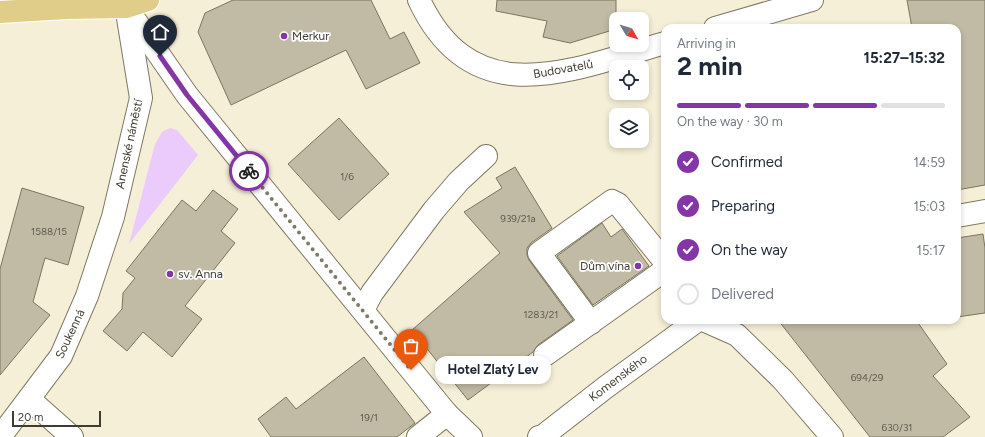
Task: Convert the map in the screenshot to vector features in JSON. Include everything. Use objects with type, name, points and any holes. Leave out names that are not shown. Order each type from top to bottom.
[{"type":"main road","points":[[0,12],[67,8],[126,7],[148,0]]},
{"type":"street","name":"Budovatelů","points":[[419,0],[426,16],[442,38],[463,57],[486,69],[510,75],[540,75],[575,69],[661,44]]},
{"type":"street","points":[[729,24],[812,0]]},
{"type":"street","name":"Anenské náměstí","points":[[112,217],[141,98],[126,7]]},
{"type":"street","points":[[126,7],[187,95],[447,414],[471,437]]},
{"type":"street","points":[[363,310],[372,293],[434,210],[459,181],[486,156]]},
{"type":"street","points":[[591,323],[539,253],[612,201],[618,204],[661,257]]},
{"type":"street","points":[[961,215],[985,210]]},
{"type":"street","name":"Soukenná","points":[[0,437],[61,356],[87,296],[112,217]]},
{"type":"street","points":[[545,355],[661,273]]},
{"type":"street","name":"Komenského","points":[[539,437],[543,436],[606,387],[693,324]]},
{"type":"street","points":[[712,324],[737,335],[783,380],[832,437]]},
{"type":"street","points":[[29,399],[72,437]]},
{"type":"street","points":[[418,437],[447,414]]},
{"type":"shaded area","points":[[170,128],[177,130],[198,155],[129,244],[155,144],[162,132]]},
{"type":"building","points":[[233,0],[371,0],[390,39],[404,32],[420,63],[366,89],[346,50],[231,105],[198,32],[205,13]]},
{"type":"building","points":[[497,0],[616,0],[616,12],[609,12],[609,31],[570,43],[543,37],[547,21],[496,11]]},
{"type":"building","points":[[907,0],[985,0],[985,185],[961,189],[961,24],[911,24]]},
{"type":"building","points":[[339,118],[389,174],[339,220],[288,164]]},
{"type":"building","points":[[515,167],[552,228],[531,243],[527,248],[527,255],[529,260],[573,320],[538,345],[533,352],[468,400],[412,330],[500,253],[464,212],[502,188],[496,178]]},
{"type":"building","points":[[22,188],[84,207],[68,265],[45,258],[33,302],[50,315],[0,375],[0,269]]},
{"type":"building","name":"sv. Anna","points":[[213,190],[238,209],[221,231],[235,243],[185,306],[202,319],[172,357],[143,332],[127,351],[103,331],[122,309],[123,293],[135,278],[126,271],[182,200],[196,211]]},
{"type":"building","points":[[602,223],[611,237],[622,229],[649,266],[593,305],[557,256]]},
{"type":"building","points":[[983,234],[985,248],[985,313],[961,316],[961,237]]},
{"type":"building","points":[[781,324],[919,324],[947,364],[933,376],[970,417],[943,437],[870,437]]},
{"type":"building","points":[[364,357],[415,423],[397,437],[271,437],[258,419],[286,397],[296,409]]},
{"type":"way so far","points":[[249,171],[411,370]]},
{"type":"place","name":"Merkur","points":[[284,36]]},
{"type":"place","name":"Dům vína","points":[[638,266]]},
{"type":"place","name":"sv. Anna","points":[[170,274]]},
{"type":"place","name":"Hotel Zlatý Lev","points":[[411,370]]},
{"type":"route","points":[[160,56],[187,95],[249,171]]}]
